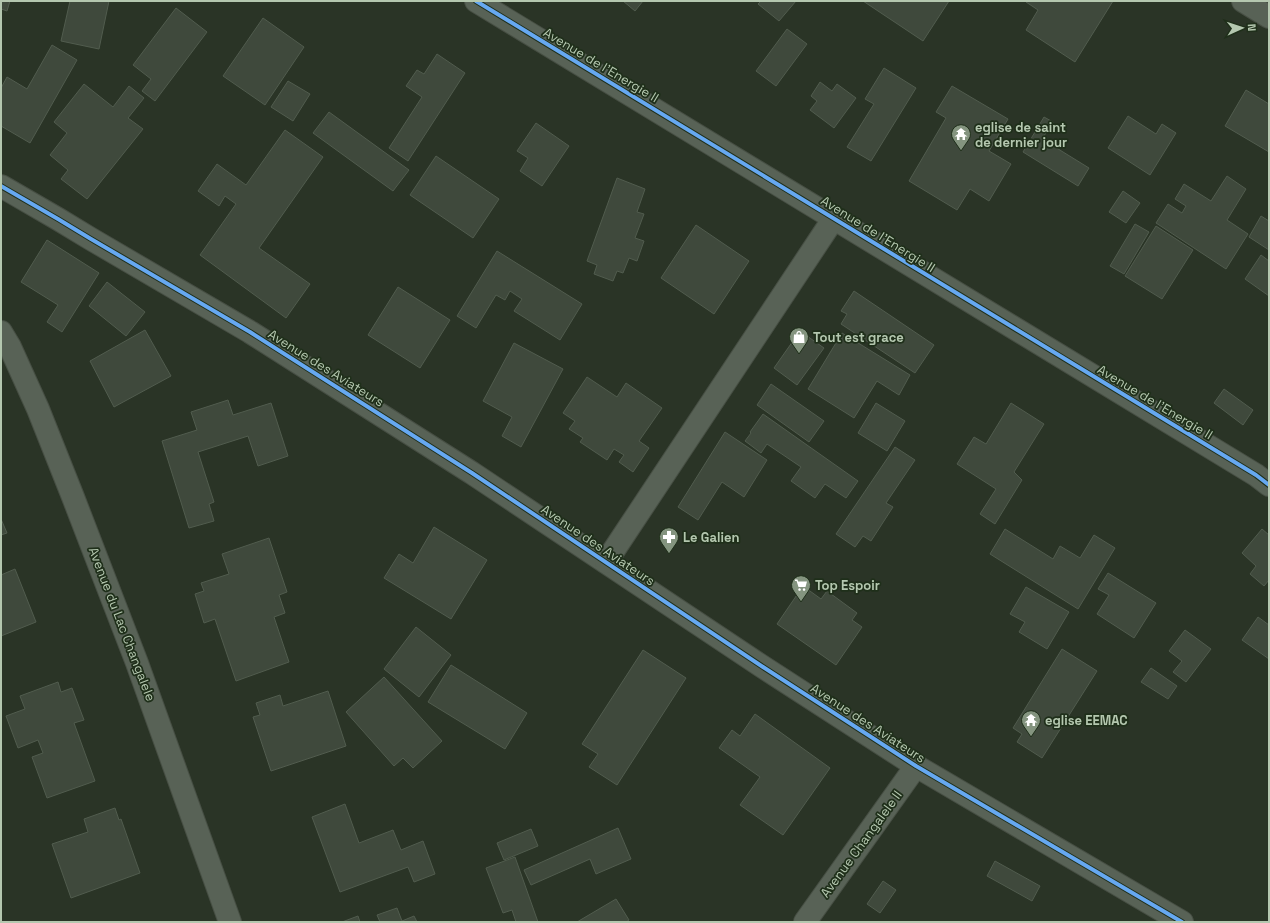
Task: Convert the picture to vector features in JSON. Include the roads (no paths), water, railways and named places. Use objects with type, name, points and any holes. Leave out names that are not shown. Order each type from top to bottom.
[{"type":"street","name":"Avenue de l'Energie II","points":[[476,1],[834,218],[972,304],[1265,476]]},
{"type":"street","points":[[1243,1],[1269,17]]},
{"type":"street","name":"Avenue des Aviateurs","points":[[1,186],[250,332],[472,473],[762,667],[916,766],[1182,922]]},
{"type":"street","points":[[606,562],[834,218]]},
{"type":"street","name":"Avenue du Lac Changalele","points":[[1,332],[10,347],[38,409],[76,504],[137,663],[230,922]]},
{"type":"street","name":"Avenue Changalele II","points":[[805,922],[916,766]]},
{"type":"place","name":"eglise de saint de dernier jour","points":[[961,151]]},
{"type":"place","name":"Tout est grace","points":[[799,354]]},
{"type":"place","name":"Le Galien","points":[[669,554]]},
{"type":"place","name":"Top Espoir","points":[[801,602]]},
{"type":"place","name":"eglise EEMAC","points":[[1031,737]]}]
